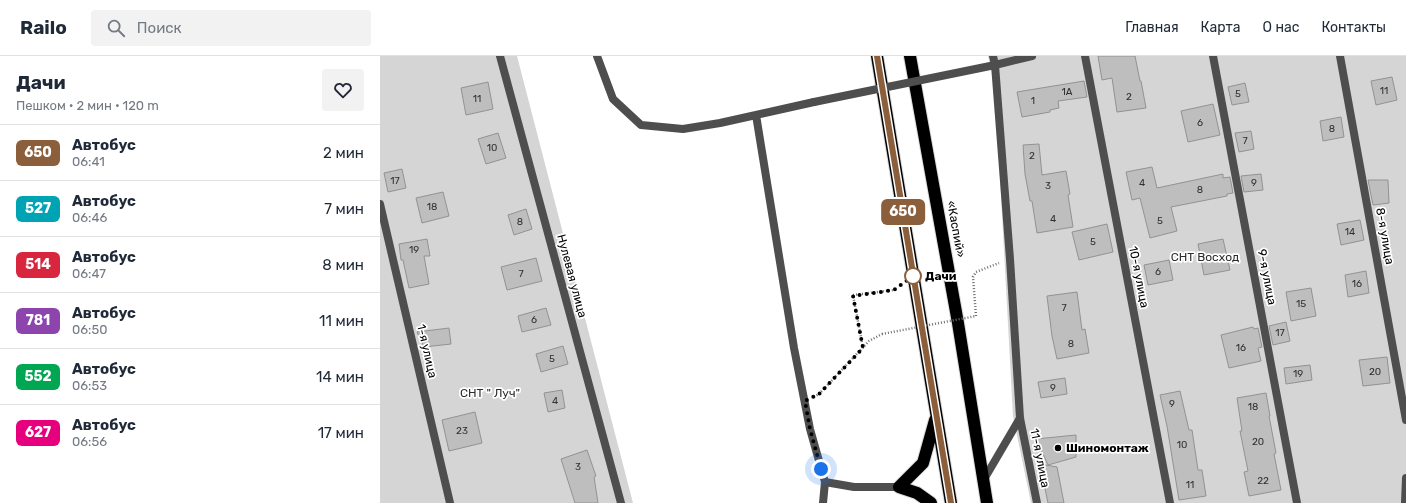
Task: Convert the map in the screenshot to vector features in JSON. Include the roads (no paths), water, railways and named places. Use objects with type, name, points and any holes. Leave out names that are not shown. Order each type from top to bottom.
[{"type":"highway","points":[[878,56],[951,503]]},
{"type":"highway","name":"«Каспий»","points":[[910,56],[958,323],[987,503]]},
{"type":"highway","points":[[931,503],[917,493],[899,486],[923,463],[936,417]]},
{"type":"street","name":"Нулевая улица","points":[[500,56],[621,503]]},
{"type":"street","points":[[597,56],[613,99],[641,124],[683,129],[720,123],[1032,56]]},
{"type":"street","name":"11-я улица","points":[[993,56],[995,65],[1010,259],[1020,418],[1037,503]]},
{"type":"street","name":"10-я улица","points":[[1085,56],[1170,503]]},
{"type":"street","name":"9-я улица","points":[[1213,56],[1297,503]]},
{"type":"street","name":"8-я улица","points":[[1340,56],[1406,420]]},
{"type":"street","points":[[756,115],[794,348],[810,429],[825,482],[823,503]]},
{"type":"street","name":"1-я улица","points":[[380,204],[450,503]]},
{"type":"street","points":[[983,482],[1020,418]]},
{"type":"street","points":[[1405,503],[1406,478]]},
{"type":"street","points":[[825,482],[854,487],[899,486]]},
{"type":"place","name":"Дачи","points":[[913,276]]},
{"type":"place","name":"Шиномонтаж","points":[[1058,448]]},
{"type":"park label","name":"СНТ Восход","points":[[1205,257]]},
{"type":"park label","name":"СНТ \" Луч\"","points":[[490,393]]}]
